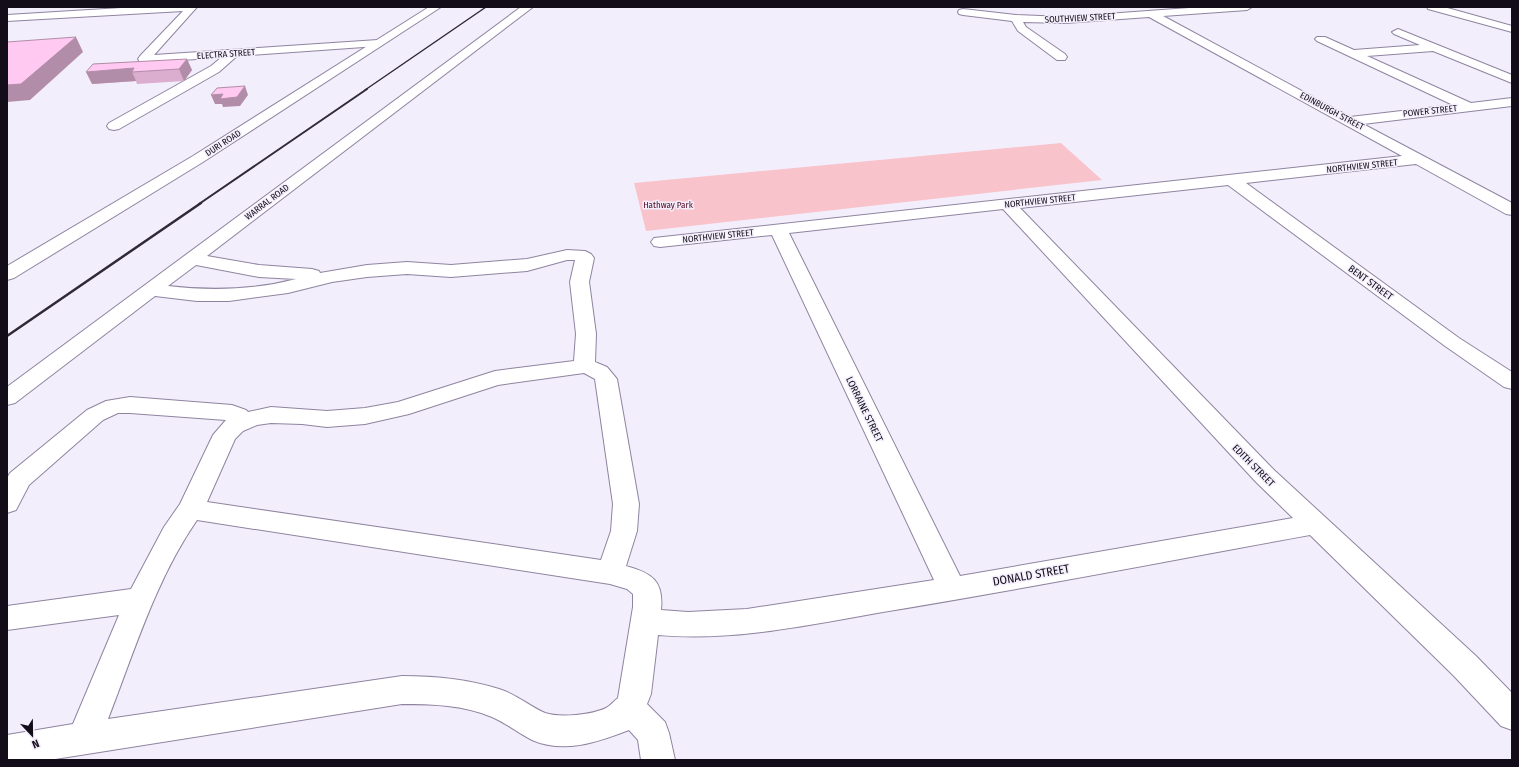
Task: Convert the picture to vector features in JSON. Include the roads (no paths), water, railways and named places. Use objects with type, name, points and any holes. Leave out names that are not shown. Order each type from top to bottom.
[{"type":"street","points":[[7,18],[191,7]]},
{"type":"street","name":"ELECTRA STREET","points":[[191,7],[144,59],[378,43]]},
{"type":"street","name":"DURI ROAD","points":[[10,270],[198,159],[436,7]]},
{"type":"street","name":"WARRAL ROAD","points":[[7,398],[528,7]]},
{"type":"street","name":"SOUTHVIEW STREET","points":[[962,12],[1016,18],[1065,20],[1246,7]]},
{"type":"street","points":[[1432,7],[1512,30]]},
{"type":"street","name":"EDINBURGH STREET","points":[[1150,14],[1349,120],[1512,210]]},
{"type":"street","points":[[1016,18],[1022,29],[1061,57]]},
{"type":"street","points":[[1398,32],[1512,79]]},
{"type":"street","points":[[1322,39],[1469,107]]},
{"type":"street","points":[[1353,53],[1435,47]]},
{"type":"street","points":[[114,126],[214,69],[233,54]]},
{"type":"street","name":"POWER STREET","points":[[1349,120],[1512,102]]},
{"type":"street","name":"NORTHVIEW STREET","points":[[660,242],[1419,160]]},
{"type":"street","name":"BENT STREET","points":[[1232,180],[1452,342],[1512,382]]},
{"type":"street","name":"EDITH STREET","points":[[1007,204],[1223,433],[1465,666],[1512,715]]},
{"type":"street","name":"LORRAINE STREET","points":[[778,229],[952,589]]},
{"type":"street","points":[[149,290],[197,295],[229,295],[288,287],[331,276],[391,268],[451,272],[527,265],[567,255],[579,255],[585,258],[579,284],[588,350],[584,366]]},
{"type":"street","points":[[191,259],[260,271],[331,276]]},
{"type":"street","points":[[84,738],[140,600],[173,534],[191,508],[225,435],[235,425],[244,422],[271,415],[302,416],[327,419],[365,416],[401,409],[495,378],[584,366],[594,368],[602,373],[606,379],[626,504],[624,531],[610,573]]},
{"type":"street","points":[[7,503],[19,480],[95,415],[114,406],[130,405],[232,413],[244,422]]},
{"type":"street","points":[[7,752],[84,738],[402,690],[427,690],[459,693],[499,704],[542,728],[564,731],[593,728],[617,719],[630,708],[635,694],[647,607],[646,590],[636,580],[610,573],[191,508]]},
{"type":"street","name":"DONALD STREET","points":[[645,621],[688,625],[747,622],[952,589],[1316,524]]},
{"type":"street","points":[[7,618],[140,600]]},
{"type":"street","points":[[630,708],[653,733],[658,760]]},
{"type":"railway","points":[[365,90],[486,7]]},
{"type":"railway","points":[[199,204],[367,89]]},
{"type":"railway","points":[[7,336],[201,203]]},
{"type":"park label","name":"Hathway Park","points":[[668,205]]}]
